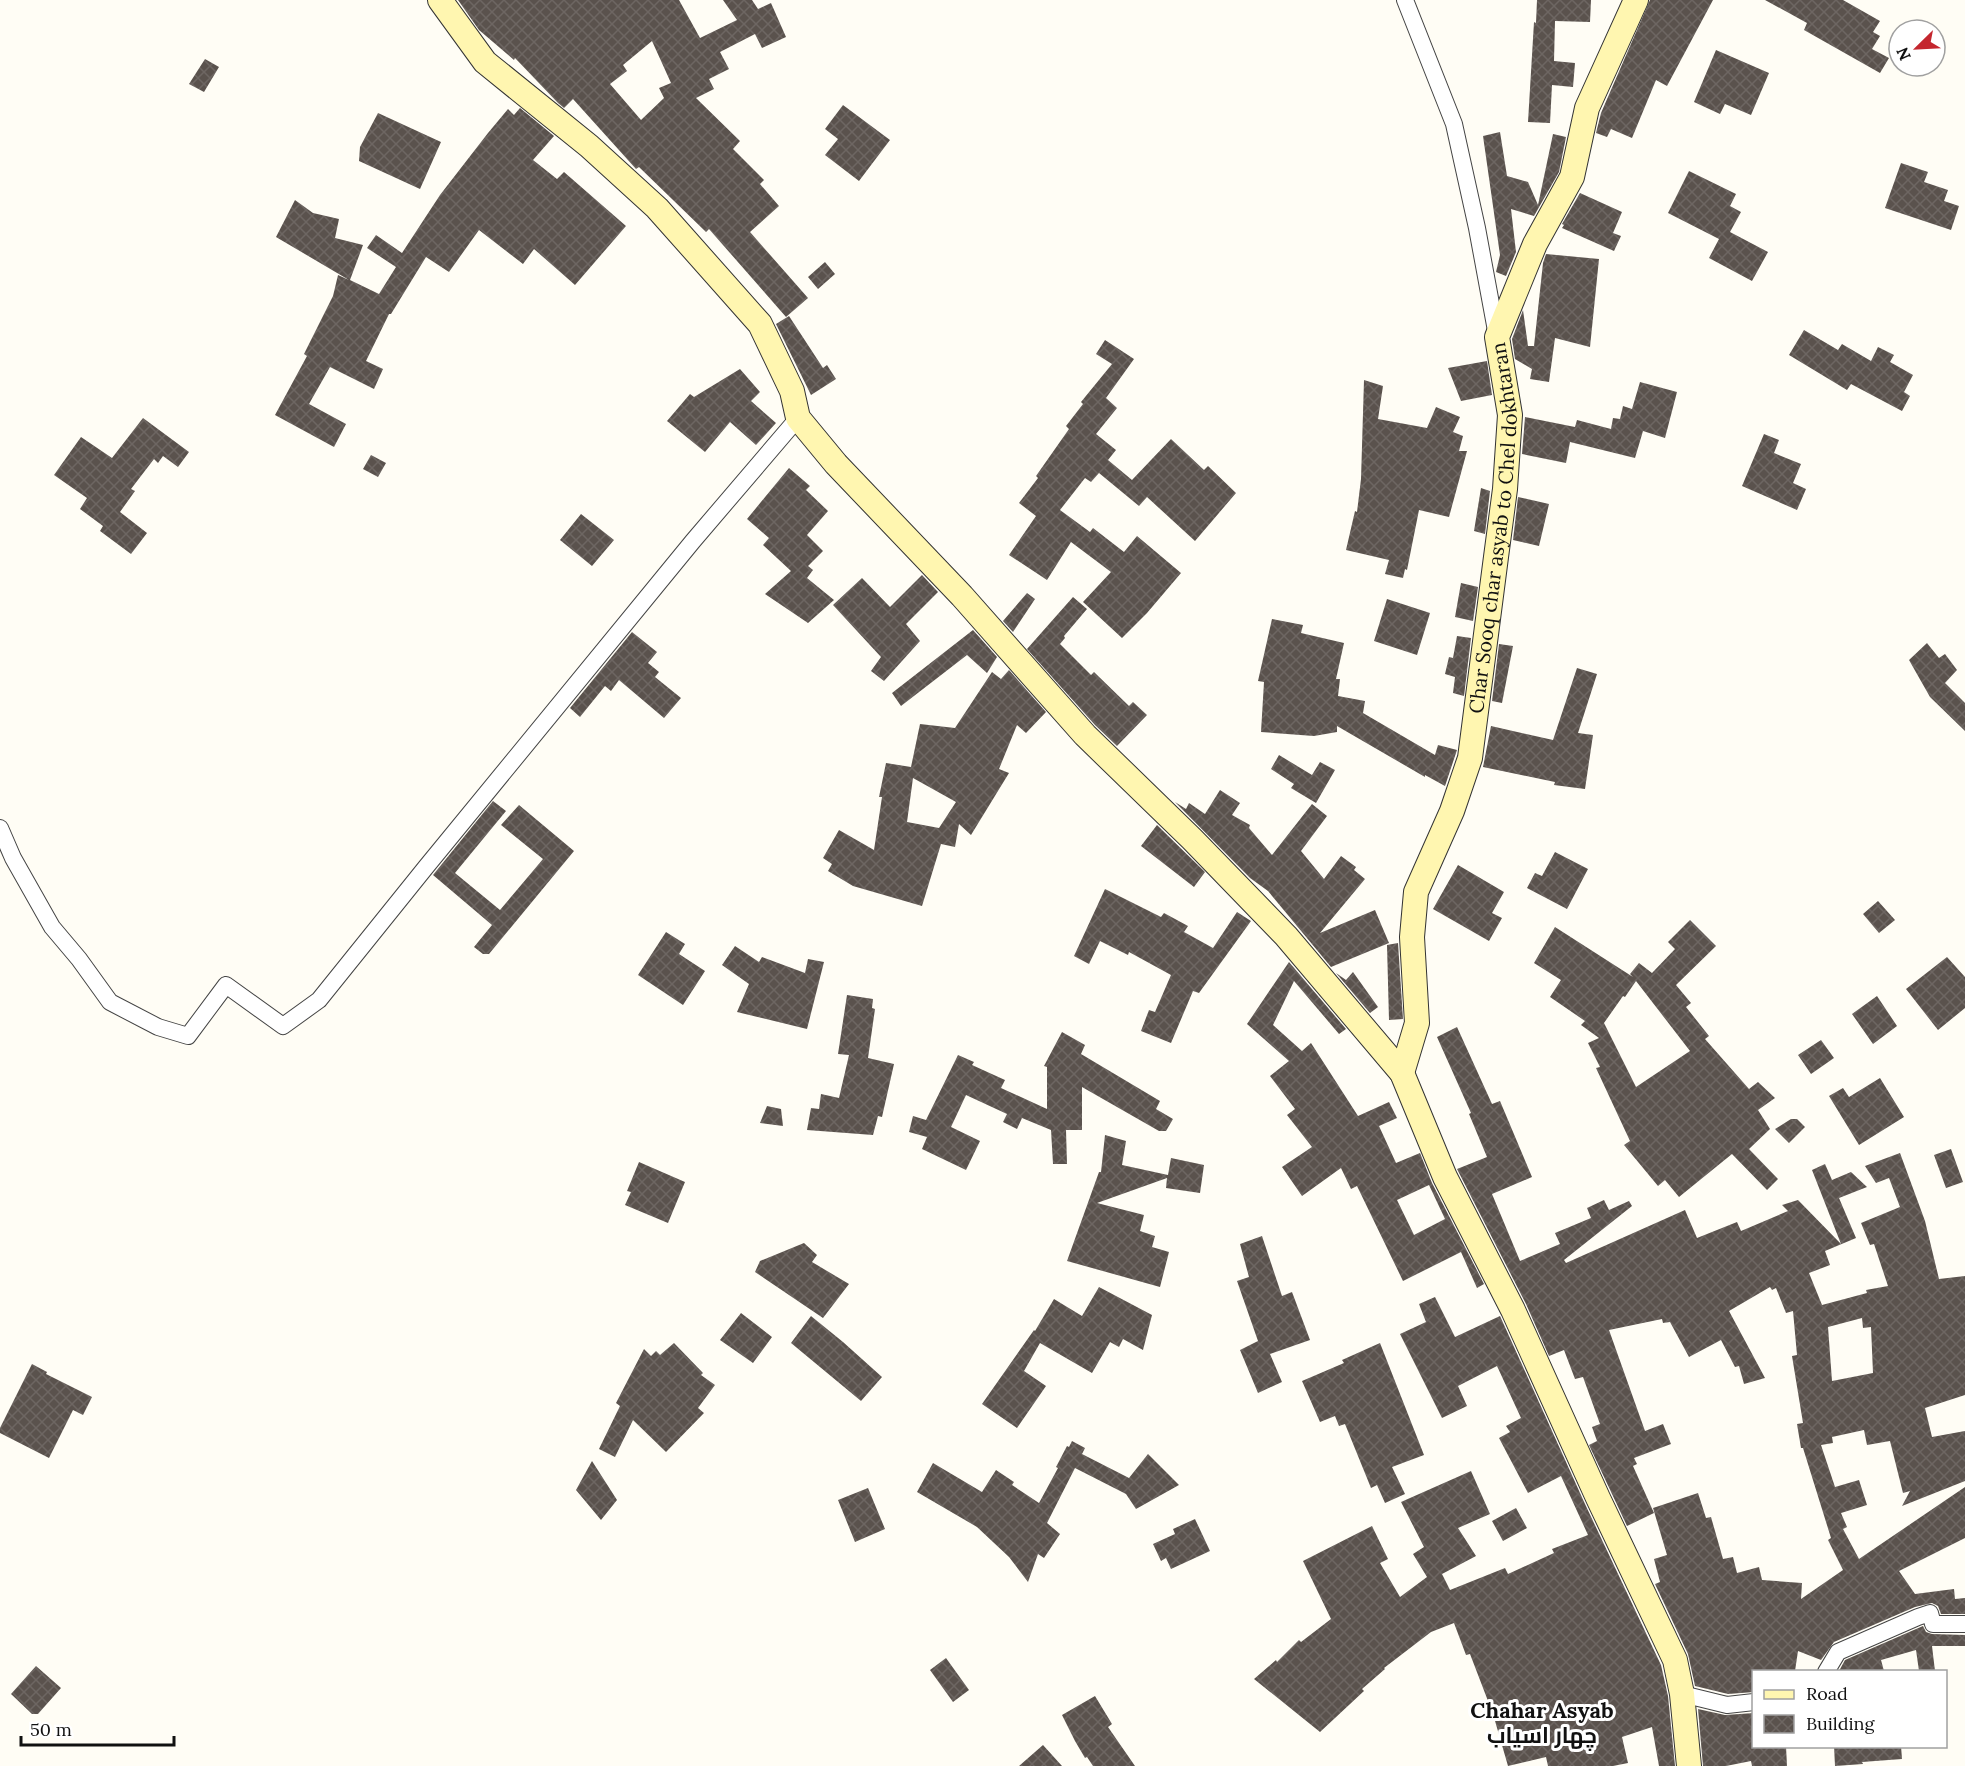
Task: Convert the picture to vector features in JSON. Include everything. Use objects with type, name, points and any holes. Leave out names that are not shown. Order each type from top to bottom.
[{"type":"street","points":[[440,0],[485,62],[589,146],[657,207],[760,324],[792,391],[798,418],[836,464],[962,596],[1085,735],[1192,839],[1286,936],[1402,1072],[1445,1177],[1513,1310],[1598,1498],[1676,1660],[1682,1694],[1689,1766]]},
{"type":"street","points":[[1405,0],[1454,124],[1477,228],[1497,337]]},
{"type":"street","name":"Char Sooq char asyab to Chel dokhtaran","points":[[1402,1072],[1418,1023],[1412,937],[1416,892],[1452,811],[1470,758],[1505,489],[1510,415],[1497,337],[1535,244],[1572,177],[1587,108],[1636,0]]},
{"type":"street","points":[[0,828],[13,858],[52,927],[110,1002],[158,1027],[188,1036],[226,985],[283,1026],[319,1000],[693,541],[798,418]]},
{"type":"street","points":[[1827,1670],[1838,1652],[1930,1613],[1933,1624],[1965,1624]]},
{"type":"street","points":[[1682,1694],[1728,1705],[1752,1702]]},
{"type":"building","points":[[458,0],[679,0],[700,38],[737,20],[723,0],[752,0],[758,9],[771,3],[786,37],[762,48],[755,34],[720,52],[729,69],[709,79],[714,89],[696,98],[740,141],[733,149],[764,180],[760,184],[779,206],[750,232],[808,298],[786,317],[709,229],[706,232],[639,167],[636,169],[573,99],[564,108],[515,58],[514,60],[479,30]],"holes":[[[652,41],[671,83],[659,88],[664,98],[641,120],[610,84],[627,71],[623,65]]]},
{"type":"building","points":[[1537,0],[1591,0],[1590,22],[1555,21],[1554,61],[1575,63],[1573,87],[1552,85],[1550,123],[1528,122]]},
{"type":"building","points":[[1650,0],[1713,0],[1667,86],[1656,80],[1632,138],[1611,129],[1607,137],[1596,133],[1601,113]]},
{"type":"building","points":[[1765,0],[1843,0],[1880,21],[1873,32],[1880,36],[1872,49],[1887,57],[1887,61],[1880,73],[1804,30],[1807,23]]},
{"type":"building","points":[[1716,50],[1769,73],[1751,115],[1725,104],[1720,114],[1694,102]]},
{"type":"building","points":[[205,59],[219,67],[204,92],[189,84]]},
{"type":"building","points":[[843,105],[890,140],[859,181],[825,155],[838,139],[825,129]]},
{"type":"building","points":[[520,108],[554,136],[533,160],[557,179],[564,172],[626,226],[575,285],[534,249],[523,264],[479,230],[449,272],[426,257],[389,314],[366,361],[383,369],[374,389],[330,367],[309,404],[346,424],[334,447],[275,415],[307,356],[304,354],[333,296],[338,275],[349,280],[276,237],[295,200],[313,213],[339,219],[335,238],[363,245],[350,280],[379,294],[396,267],[367,248],[376,235],[402,253],[440,195],[488,133],[508,109],[514,115]]},
{"type":"building","points":[[378,113],[441,142],[420,189],[359,161],[360,147]]},
{"type":"building","points":[[1500,132],[1507,176],[1528,182],[1538,205],[1553,134],[1566,137],[1559,172],[1534,216],[1511,209],[1516,252],[1506,276],[1496,272],[1500,255],[1483,136]]},
{"type":"building","points":[[1901,163],[1928,172],[1924,182],[1948,190],[1944,201],[1959,206],[1951,230],[1885,208]]},
{"type":"building","points":[[1689,171],[1736,194],[1730,206],[1741,212],[1730,232],[1768,252],[1752,281],[1709,258],[1719,239],[1668,213]]},
{"type":"building","points":[[1580,193],[1622,212],[1613,233],[1621,236],[1614,251],[1562,228],[1564,225],[1562,224]]},
{"type":"building","points":[[1546,254],[1599,259],[1590,347],[1555,338],[1549,382],[1530,379],[1532,369],[1515,359],[1512,339],[1523,310],[1528,346],[1534,346],[1543,263]]},
{"type":"building","points":[[825,262],[835,274],[818,289],[808,277]]},
{"type":"building","points":[[789,316],[823,368],[827,365],[836,379],[811,395],[776,324]]},
{"type":"building","points":[[1804,330],[1838,350],[1842,344],[1871,361],[1878,347],[1894,355],[1890,362],[1913,375],[1904,392],[1910,396],[1902,411],[1851,384],[1847,390],[1789,355]]},
{"type":"building","points":[[1105,340],[1134,359],[1106,398],[1117,408],[1096,434],[1116,450],[1108,460],[1132,480],[1171,439],[1204,470],[1208,466],[1236,493],[1195,541],[1147,497],[1139,506],[1099,473],[1091,482],[1085,478],[1060,510],[1090,532],[1093,528],[1124,552],[1137,536],[1181,573],[1122,638],[1083,602],[1111,572],[1071,542],[1047,580],[1009,555],[1036,516],[1019,503],[1069,429],[1066,426],[1083,404],[1081,402],[1112,364],[1096,354]]},
{"type":"building","points":[[1487,361],[1492,395],[1461,401],[1448,368]]},
{"type":"building","points":[[740,369],[760,392],[751,401],[776,423],[756,445],[730,422],[705,452],[667,421],[690,394],[694,397]]},
{"type":"building","points":[[1364,380],[1383,386],[1378,419],[1427,428],[1436,407],[1460,417],[1453,432],[1463,436],[1459,451],[1467,451],[1449,517],[1419,510],[1407,570],[1405,569],[1403,578],[1385,574],[1389,560],[1346,550],[1355,511],[1357,512],[1361,479]]},
{"type":"building","points":[[1640,382],[1677,392],[1665,438],[1643,431],[1635,458],[1570,442],[1566,463],[1522,454],[1525,417],[1575,427],[1577,420],[1611,429],[1613,418],[1620,419],[1623,406],[1632,409]]},
{"type":"building","points":[[143,418],[189,452],[178,467],[163,456],[158,463],[154,459],[131,489],[135,491],[120,512],[147,533],[131,554],[100,531],[103,526],[80,509],[87,498],[54,475],[81,437],[112,458]]},
{"type":"building","points":[[1764,434],[1779,440],[1774,453],[1801,464],[1793,483],[1806,489],[1797,510],[1742,486]]},
{"type":"building","points":[[371,455],[386,463],[378,477],[363,469]]},
{"type":"building","points":[[789,468],[810,486],[806,490],[828,511],[807,535],[823,551],[808,566],[813,570],[807,578],[834,600],[808,623],[765,594],[791,571],[763,545],[769,538],[747,519]]},
{"type":"building","points":[[1481,488],[1490,491],[1485,534],[1474,531]]},
{"type":"building","points":[[1518,497],[1549,504],[1539,546],[1513,540]]},
{"type":"building","points":[[581,514],[614,540],[592,566],[560,540]]},
{"type":"building","points":[[922,575],[938,592],[906,624],[920,641],[884,681],[871,671],[881,657],[833,605],[862,578],[890,607]]},
{"type":"building","points":[[1461,583],[1478,587],[1473,621],[1455,617]]},
{"type":"building","points":[[1027,593],[1035,599],[1013,632],[1003,621]]},
{"type":"building","points":[[1073,597],[1087,609],[1060,644],[1091,675],[1094,672],[1129,706],[1133,702],[1147,715],[1117,746],[1095,725],[1027,649]]},
{"type":"building","points":[[1387,599],[1430,613],[1417,655],[1374,641]]},
{"type":"building","points":[[1272,619],[1303,625],[1301,633],[1344,643],[1336,679],[1340,679],[1338,696],[1365,701],[1363,713],[1435,755],[1438,745],[1457,750],[1445,786],[1425,775],[1425,777],[1337,726],[1337,732],[1314,736],[1261,732],[1264,682],[1258,681]]},
{"type":"building","points":[[973,630],[997,657],[987,673],[967,655],[901,706],[892,693]]},
{"type":"building","points":[[632,632],[657,652],[648,663],[659,672],[655,677],[681,698],[664,718],[619,680],[611,691],[605,686],[580,717],[570,708]]},
{"type":"building","points":[[1457,636],[1471,638],[1464,696],[1453,693],[1455,677],[1445,674],[1449,657],[1453,658]]},
{"type":"building","points":[[1927,643],[1939,658],[1945,654],[1957,670],[1945,683],[1965,703],[1965,731],[1930,697],[1909,660]]},
{"type":"building","points":[[1499,644],[1513,646],[1502,703],[1492,701]]},
{"type":"building","points":[[1577,668],[1597,674],[1578,733],[1593,735],[1585,789],[1554,785],[1555,782],[1483,767],[1491,726],[1553,740]]},
{"type":"building","points":[[1009,670],[1046,712],[1026,733],[1017,725],[999,769],[1009,773],[971,835],[959,824],[955,847],[941,844],[922,906],[853,886],[828,871],[832,864],[823,858],[839,830],[874,850],[882,797],[879,797],[886,763],[911,767],[920,724],[955,728],[992,672],[1001,679]],"holes":[[[913,778],[956,802],[939,828],[907,822]]]},
{"type":"building","points":[[1279,755],[1312,775],[1320,762],[1335,770],[1316,803],[1291,788],[1294,784],[1271,769]]},
{"type":"building","points":[[1220,790],[1240,803],[1232,815],[1250,825],[1249,828],[1272,855],[1312,804],[1327,816],[1301,851],[1324,879],[1341,856],[1356,867],[1354,870],[1365,879],[1320,933],[1375,910],[1389,943],[1331,967],[1268,891],[1250,878],[1175,802],[1186,809],[1189,803],[1205,814]]},
{"type":"building","points":[[493,801],[506,811],[455,873],[500,910],[543,859],[501,825],[519,805],[574,851],[489,954],[483,954],[474,947],[492,925],[433,875]]},
{"type":"building","points":[[1157,825],[1205,872],[1194,887],[1141,846]]},
{"type":"building","points":[[1555,852],[1588,869],[1567,909],[1527,888],[1535,873],[1542,876]]},
{"type":"building","points":[[1458,865],[1504,892],[1492,913],[1502,918],[1489,941],[1433,909]]},
{"type":"building","points":[[1105,889],[1161,917],[1164,913],[1188,926],[1184,932],[1213,948],[1237,912],[1251,921],[1199,993],[1193,991],[1171,1043],[1141,1031],[1149,1010],[1155,1012],[1171,975],[1129,952],[1128,955],[1100,941],[1089,964],[1074,956]]},
{"type":"building","points":[[1878,901],[1895,920],[1879,933],[1863,914]]},
{"type":"building","points":[[1690,920],[1716,946],[1676,985],[1691,1003],[1686,1007],[1709,1036],[1705,1039],[1749,1089],[1758,1082],[1775,1098],[1758,1110],[1770,1129],[1749,1149],[1778,1179],[1767,1190],[1732,1154],[1679,1197],[1665,1180],[1658,1186],[1624,1145],[1630,1141],[1596,1068],[1600,1067],[1588,1043],[1599,1038],[1581,1025],[1585,1021],[1550,997],[1561,980],[1534,963],[1555,927],[1633,977],[1630,974],[1639,963],[1652,973],[1675,949],[1668,942]],"holes":[[[1636,981],[1690,1051],[1636,1087],[1604,1023]]]},
{"type":"building","points":[[666,932],[685,944],[679,954],[705,971],[683,1005],[638,975]]},
{"type":"building","points":[[1398,943],[1403,1019],[1389,1020],[1387,945]]},
{"type":"building","points":[[735,946],[759,962],[762,957],[805,973],[808,959],[824,962],[807,1029],[737,1012],[749,984],[722,965]]},
{"type":"building","points":[[1947,957],[1965,977],[1965,1008],[1938,1030],[1906,989]]},
{"type":"building","points":[[1289,962],[1346,1029],[1339,1034],[1294,981],[1273,1025],[1302,1051],[1311,1043],[1358,1116],[1389,1102],[1397,1118],[1379,1126],[1396,1163],[1420,1153],[1432,1183],[1484,1284],[1477,1288],[1461,1252],[1403,1281],[1357,1186],[1351,1189],[1341,1168],[1302,1196],[1282,1167],[1312,1147],[1287,1115],[1295,1109],[1270,1076],[1289,1061],[1247,1024]],"holes":[[[1429,1185],[1445,1219],[1414,1235],[1397,1200]]]},
{"type":"building","points":[[1353,972],[1378,1007],[1370,1013],[1336,973],[1346,980]]},
{"type":"building","points":[[847,995],[873,999],[872,1008],[875,1009],[868,1058],[894,1064],[882,1117],[878,1116],[873,1135],[807,1130],[811,1108],[819,1109],[821,1094],[839,1098],[849,1055],[838,1054]]},
{"type":"building","points":[[1877,996],[1897,1026],[1873,1044],[1852,1014]]},
{"type":"building","points":[[1457,1027],[1492,1104],[1500,1101],[1532,1177],[1492,1194],[1520,1261],[1560,1244],[1555,1233],[1591,1218],[1587,1208],[1604,1200],[1609,1210],[1629,1201],[1632,1206],[1564,1260],[1566,1263],[1685,1210],[1697,1238],[1737,1222],[1741,1231],[1788,1211],[1782,1205],[1798,1200],[1841,1244],[1812,1170],[1825,1164],[1832,1180],[1851,1172],[1867,1187],[1839,1198],[1856,1238],[1825,1251],[1830,1265],[1809,1273],[1822,1305],[1867,1293],[1866,1290],[1888,1286],[1874,1244],[1870,1245],[1861,1223],[1900,1207],[1889,1178],[1876,1183],[1865,1166],[1900,1153],[1925,1221],[1939,1279],[1965,1276],[1965,1395],[1925,1408],[1932,1437],[1965,1431],[1965,1481],[1902,1506],[1910,1491],[1903,1493],[1890,1441],[1867,1445],[1864,1430],[1832,1437],[1833,1443],[1821,1445],[1835,1487],[1859,1480],[1867,1505],[1841,1513],[1847,1527],[1843,1529],[1859,1559],[1965,1487],[1965,1538],[1899,1571],[1915,1594],[1954,1589],[1955,1599],[1965,1598],[1965,1614],[1941,1614],[1938,1606],[1932,1603],[1915,1607],[1834,1642],[1821,1660],[1798,1651],[1795,1670],[1752,1670],[1752,1692],[1728,1694],[1695,1686],[1688,1654],[1655,1584],[1660,1582],[1654,1559],[1667,1555],[1653,1508],[1698,1493],[1706,1518],[1711,1517],[1723,1559],[1733,1557],[1737,1573],[1759,1567],[1762,1580],[1802,1583],[1801,1599],[1843,1570],[1828,1540],[1831,1538],[1803,1448],[1801,1448],[1797,1424],[1803,1423],[1792,1356],[1797,1355],[1793,1311],[1786,1313],[1776,1288],[1772,1290],[1770,1287],[1729,1311],[1765,1378],[1744,1384],[1739,1366],[1735,1367],[1721,1340],[1689,1357],[1670,1322],[1663,1323],[1662,1319],[1609,1330],[1645,1431],[1663,1424],[1671,1444],[1634,1458],[1637,1464],[1633,1466],[1654,1513],[1627,1526],[1589,1445],[1597,1441],[1592,1427],[1600,1424],[1583,1377],[1575,1379],[1564,1350],[1549,1356],[1526,1304],[1457,1169],[1487,1157],[1469,1114],[1471,1113],[1437,1037]],"holes":[[[1862,1318],[1863,1328],[1871,1327],[1873,1373],[1832,1381],[1828,1327]]]},
{"type":"building","points":[[1062,1032],[1085,1045],[1081,1054],[1160,1101],[1156,1109],[1173,1119],[1166,1131],[1159,1131],[1082,1087],[1082,1130],[1066,1130],[1067,1164],[1053,1164],[1051,1130],[1022,1118],[1017,1129],[1003,1122],[1007,1114],[966,1095],[951,1127],[980,1141],[966,1170],[922,1149],[927,1137],[909,1132],[913,1116],[926,1120],[958,1055],[974,1062],[972,1065],[1005,1080],[1001,1088],[1047,1109],[1047,1067],[1044,1066]]},
{"type":"building","points":[[1821,1040],[1834,1058],[1811,1074],[1798,1055]]},
{"type":"building","points":[[1880,1078],[1904,1117],[1859,1145],[1829,1096],[1843,1088],[1849,1097]]},
{"type":"building","points":[[767,1106],[781,1109],[783,1126],[760,1123]]},
{"type":"building","points":[[1791,1119],[1797,1119],[1805,1127],[1789,1143],[1775,1129]]},
{"type":"building","points":[[1105,1135],[1126,1141],[1122,1165],[1168,1175],[1171,1158],[1204,1165],[1200,1193],[1166,1188],[1167,1178],[1097,1203],[1144,1215],[1140,1231],[1155,1236],[1152,1247],[1169,1252],[1160,1287],[1067,1261],[1099,1172],[1101,1172]]},
{"type":"building","points":[[1951,1149],[1963,1182],[1946,1188],[1934,1155]]},
{"type":"building","points":[[639,1162],[685,1182],[668,1223],[625,1205],[631,1192],[627,1191]]},
{"type":"building","points":[[1262,1236],[1282,1296],[1292,1292],[1310,1340],[1270,1354],[1282,1382],[1258,1393],[1240,1350],[1258,1341],[1237,1281],[1249,1277],[1240,1244]]},
{"type":"building","points":[[804,1243],[817,1255],[812,1262],[849,1284],[823,1318],[755,1272],[760,1261]]},
{"type":"building","points":[[1099,1287],[1152,1315],[1143,1350],[1123,1339],[1119,1347],[1110,1342],[1092,1373],[1040,1343],[1024,1371],[1046,1386],[1017,1428],[982,1404],[1035,1331],[1054,1299],[1082,1316]]},
{"type":"building","points":[[1435,1297],[1455,1337],[1500,1316],[1661,1665],[1668,1696],[1675,1766],[1659,1766],[1652,1727],[1622,1737],[1628,1763],[1613,1766],[1548,1766],[1546,1757],[1508,1766],[1493,1714],[1470,1654],[1466,1655],[1454,1623],[1431,1632],[1384,1668],[1362,1689],[1364,1691],[1320,1732],[1254,1679],[1276,1660],[1277,1662],[1299,1640],[1301,1642],[1331,1619],[1303,1561],[1372,1526],[1388,1559],[1380,1563],[1400,1597],[1427,1577],[1413,1554],[1424,1547],[1401,1502],[1471,1471],[1490,1514],[1458,1528],[1476,1556],[1442,1574],[1450,1590],[1505,1568],[1508,1574],[1554,1553],[1552,1549],[1588,1535],[1561,1476],[1528,1493],[1499,1438],[1510,1432],[1506,1426],[1521,1418],[1497,1366],[1458,1386],[1467,1406],[1442,1418],[1400,1334],[1426,1322],[1419,1304]]},
{"type":"building","points":[[741,1313],[772,1337],[753,1363],[720,1340]]},
{"type":"building","points":[[811,1316],[882,1377],[861,1401],[791,1343]]},
{"type":"building","points":[[674,1343],[703,1373],[701,1375],[715,1385],[698,1408],[704,1413],[666,1452],[633,1420],[615,1457],[599,1449],[620,1406],[616,1403],[644,1349],[651,1356],[656,1351],[660,1355]]},
{"type":"building","points":[[1380,1343],[1424,1455],[1392,1467],[1405,1494],[1385,1503],[1377,1485],[1371,1488],[1345,1424],[1339,1426],[1335,1416],[1320,1422],[1302,1381],[1344,1363],[1342,1360]]},
{"type":"building","points":[[32,1364],[47,1372],[46,1374],[92,1397],[83,1415],[73,1410],[49,1458],[0,1433],[0,1428]]},
{"type":"building","points":[[1072,1441],[1085,1448],[1082,1454],[1129,1478],[1148,1454],[1179,1485],[1136,1509],[1126,1494],[1075,1468],[1047,1523],[1060,1534],[1044,1558],[1038,1554],[1028,1582],[1009,1557],[977,1527],[917,1492],[933,1463],[982,1492],[996,1470],[1014,1482],[1012,1485],[1039,1503],[1067,1446],[1069,1447]]},
{"type":"building","points":[[592,1461],[617,1500],[601,1520],[576,1490]]},
{"type":"building","points":[[868,1488],[885,1529],[855,1542],[838,1500]]},
{"type":"building","points":[[1516,1508],[1527,1528],[1503,1541],[1492,1521]]},
{"type":"building","points":[[1195,1519],[1210,1551],[1171,1569],[1166,1558],[1161,1561],[1153,1544],[1175,1534],[1173,1529]]},
{"type":"building","points":[[1923,1626],[1926,1632],[1932,1634],[1965,1635],[1965,1646],[1932,1646],[1935,1670],[1919,1670],[1916,1650],[1881,1660],[1884,1670],[1840,1670],[1845,1660]]},
{"type":"building","points":[[946,1658],[969,1690],[953,1702],[930,1670]]},
{"type":"building","points":[[36,1666],[61,1688],[38,1714],[32,1714],[11,1694]]},
{"type":"building","points":[[1095,1696],[1112,1724],[1108,1727],[1135,1766],[1093,1766],[1087,1757],[1085,1758],[1075,1741],[1062,1715]]},
{"type":"building","points":[[1698,1709],[1725,1715],[1752,1713],[1752,1748],[1786,1748],[1787,1766],[1752,1766],[1751,1761],[1726,1766],[1703,1766]]},
{"type":"building","points":[[1043,1745],[1062,1766],[1019,1766]]},
{"type":"building","points":[[1834,1748],[1901,1748],[1902,1759],[1835,1766]]},
{"type":"district","name":"Chahar Asyab چهار اسیاب","points":[[1542,1722]]}]
